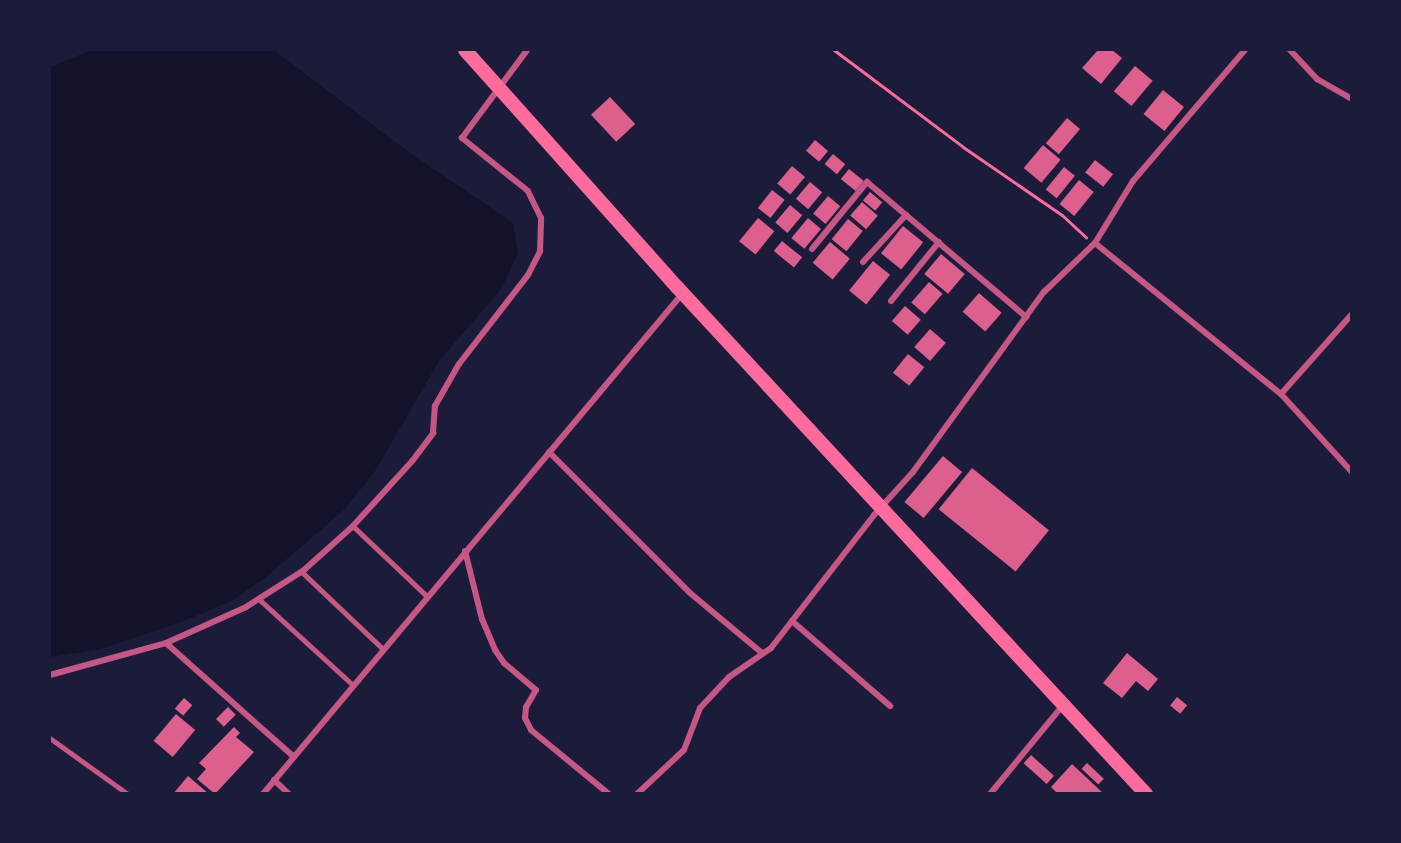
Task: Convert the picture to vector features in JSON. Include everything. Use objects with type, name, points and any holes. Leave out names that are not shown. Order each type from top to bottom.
[{"type":"main road","points":[[465,50],[684,293],[883,506],[1146,794]]},
{"type":"street","points":[[50,675],[166,643],[259,599],[301,571],[353,526],[433,434],[435,406],[459,364],[528,275],[540,251],[541,218],[528,191],[462,138],[527,50]]},
{"type":"street","points":[[637,794],[684,750],[700,708],[729,677],[762,653],[792,621],[883,506],[913,472],[1044,292],[1095,243],[1133,181],[1245,50]]},
{"type":"street","points":[[1290,50],[1317,79],[1352,99]]},
{"type":"street","points":[[812,249],[867,182],[1026,317]]},
{"type":"street","points":[[863,262],[906,215]]},
{"type":"street","points":[[891,301],[939,242]]},
{"type":"street","points":[[1095,243],[1281,394],[1352,472]]},
{"type":"street","points":[[263,794],[382,648],[684,293]]},
{"type":"street","points":[[1281,394],[1352,314]]},
{"type":"street","points":[[549,452],[690,593],[762,653]]},
{"type":"street","points":[[465,551],[482,619],[495,650],[536,690],[526,707],[525,718],[531,730],[609,794]]},
{"type":"street","points":[[792,621],[890,706]]},
{"type":"street","points":[[166,643],[293,756]]},
{"type":"street","points":[[990,794],[1064,704]]},
{"type":"street","points":[[274,780],[289,794]]},
{"type":"lane","points":[[353,526],[426,596]]},
{"type":"lane","points":[[301,571],[382,648]]},
{"type":"lane","points":[[259,599],[352,684]]},
{"type":"lane","points":[[50,738],[129,794]]},
{"type":"path","points":[[834,50],[1095,243]]},
{"type":"shaded area","points":[[92,50],[274,50],[403,148],[513,223],[518,254],[501,289],[439,361],[375,471],[345,509],[266,577],[232,601],[181,622],[101,649],[50,657],[50,67]]},
{"type":"building","points":[[1098,50],[1112,50],[1122,58],[1101,84],[1082,68]]},
{"type":"building","points":[[1135,66],[1153,81],[1131,106],[1114,91]]},
{"type":"building","points":[[1163,90],[1184,107],[1164,131],[1143,114]]},
{"type":"building","points":[[610,97],[635,124],[616,142],[591,115]]},
{"type":"building","points":[[1067,118],[1080,129],[1059,154],[1046,143]]},
{"type":"building","points":[[815,140],[828,151],[819,162],[806,151]]},
{"type":"building","points":[[1043,145],[1061,160],[1041,183],[1024,168]]},
{"type":"building","points":[[833,154],[845,164],[837,174],[825,164]]},
{"type":"building","points":[[1095,160],[1113,174],[1103,187],[1085,173]]},
{"type":"building","points":[[792,166],[805,177],[790,195],[777,184]]},
{"type":"building","points":[[1064,167],[1075,176],[1057,198],[1046,190]]},
{"type":"building","points":[[849,169],[864,181],[856,191],[841,179]]},
{"type":"building","points":[[1079,180],[1094,192],[1074,216],[1059,204]]},
{"type":"building","points":[[810,182],[822,192],[808,209],[796,199]]},
{"type":"building","points":[[772,190],[785,200],[770,218],[758,208]]},
{"type":"building","points":[[870,192],[882,202],[875,211],[863,200]]},
{"type":"building","points":[[828,196],[840,206],[825,224],[813,214]]},
{"type":"building","points":[[862,202],[878,216],[866,229],[850,216]]},
{"type":"building","points":[[790,205],[802,215],[787,233],[775,223]]},
{"type":"building","points":[[758,218],[774,231],[755,255],[739,241]]},
{"type":"building","points":[[808,218],[821,229],[804,249],[791,238]]},
{"type":"building","points":[[848,219],[863,231],[846,251],[832,239]]},
{"type":"building","points":[[903,226],[923,242],[901,270],[881,253]]},
{"type":"building","points":[[782,241],[802,257],[794,267],[774,251]]},
{"type":"building","points":[[830,242],[850,259],[833,279],[813,263]]},
{"type":"building","points":[[941,254],[965,274],[948,294],[924,274]]},
{"type":"building","points":[[873,261],[890,275],[866,304],[849,291]]},
{"type":"building","points":[[929,282],[943,294],[925,314],[911,302]]},
{"type":"building","points":[[979,293],[1002,313],[985,332],[963,312]]},
{"type":"building","points":[[905,306],[921,320],[908,335],[892,321]]},
{"type":"building","points":[[930,329],[946,343],[930,361],[914,347]]},
{"type":"building","points":[[908,354],[924,367],[909,386],[893,373]]},
{"type":"building","points":[[943,456],[962,472],[924,518],[904,502]]},
{"type":"building","points":[[972,468],[1049,530],[1016,571],[939,509]]},
{"type":"building","points":[[1127,653],[1158,679],[1148,691],[1136,681],[1122,698],[1103,683]]},
{"type":"building","points":[[1177,697],[1187,705],[1180,714],[1170,706]]},
{"type":"building","points":[[184,698],[192,705],[183,716],[175,709]]},
{"type":"building","points":[[228,707],[236,715],[224,727],[216,719]]},
{"type":"building","points":[[176,714],[195,730],[173,757],[154,741]]},
{"type":"building","points":[[234,727],[240,733],[236,737],[254,752],[215,794],[197,779],[206,769],[199,763]]},
{"type":"building","points":[[1031,755],[1054,776],[1047,784],[1024,763]]},
{"type":"building","points":[[1087,763],[1104,779],[1098,785],[1082,769]]},
{"type":"building","points":[[1072,764],[1104,794],[1058,794],[1051,787]]},
{"type":"building","points":[[188,776],[209,794],[173,794]]}]
